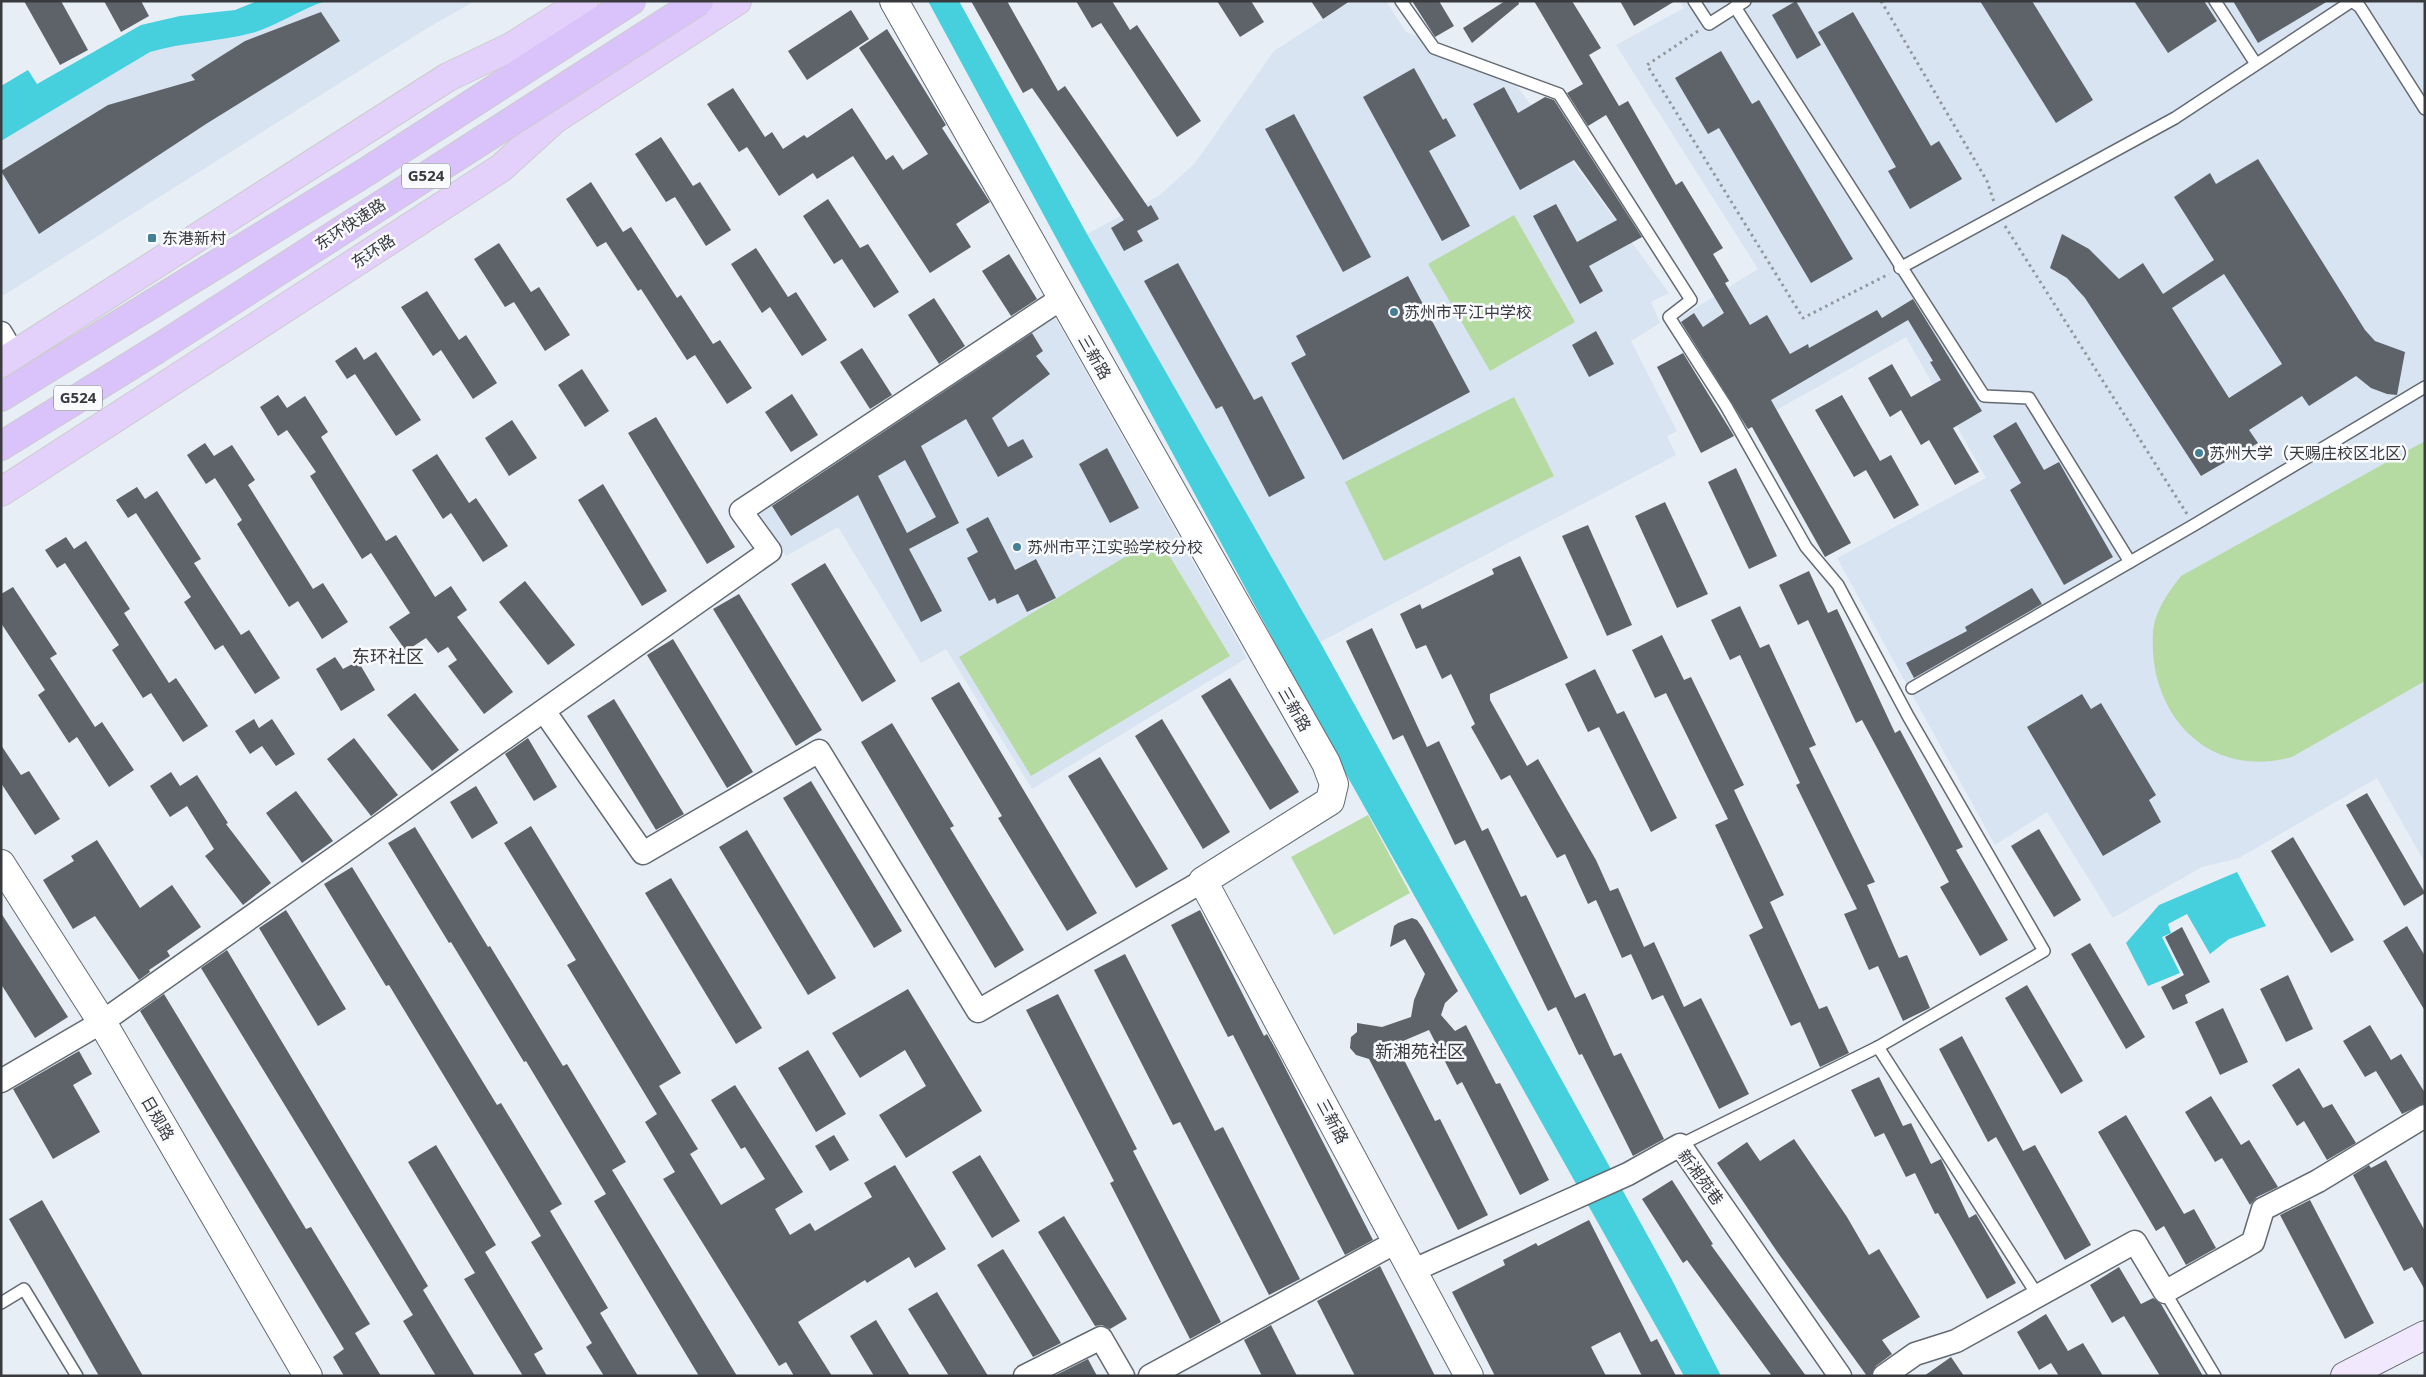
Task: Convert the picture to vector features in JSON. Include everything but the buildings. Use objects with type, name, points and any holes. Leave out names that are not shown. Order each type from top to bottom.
[{"type":"highway","name":"G524","points":[[1,397],[366,172],[630,1]]},
{"type":"highway","name":"东环快速路","points":[[1,446],[699,14]]},
{"type":"main road","points":[[6,350],[448,77],[511,47],[584,1]]},
{"type":"main road","points":[[683,1],[699,14]]},
{"type":"main road","name":"东环路","points":[[1,492],[501,168],[555,119],[699,14],[737,1]]},
{"type":"main road","points":[[2345,1376],[2425,1335]]},
{"type":"street","name":"三新路","points":[[894,1],[1326,763],[1334,784],[1330,801],[1203,881],[1398,1240],[1469,1376]]},
{"type":"street","points":[[1,1081],[102,1022],[770,551],[741,511],[1062,298]]},
{"type":"street","points":[[544,711],[644,853],[819,751],[978,1011],[1203,881]]},
{"type":"street","name":"日规路","points":[[1,864],[102,1022],[308,1376]]},
{"type":"street","points":[[1884,1376],[1914,1354],[1956,1341],[2135,1242],[2165,1292],[2253,1242],[2262,1209],[2318,1181],[2425,1116]]},
{"type":"street","name":"新湘苑巷","points":[[1414,1270],[1622,1177],[1680,1145],[1840,1376]]},
{"type":"street","points":[[1150,1376],[1398,1240]]},
{"type":"street","points":[[1025,1376],[1101,1338],[1124,1376]]},
{"type":"lane","points":[[1401,1],[1434,48],[1559,94],[1691,300],[1669,316],[1726,406],[1806,548],[1838,585],[1908,716],[2044,952],[1878,1047],[1680,1145]]},
{"type":"lane","points":[[1694,1],[1709,24],[1740,4],[1900,268],[1984,396],[2029,398],[2130,562]]},
{"type":"lane","points":[[2215,1],[2256,64]]},
{"type":"lane","points":[[1900,268],[1999,216],[2176,118],[2352,1],[2360,7],[2425,109]]},
{"type":"lane","points":[[1912,688],[2194,526],[2425,387]]},
{"type":"lane","points":[[1878,1047],[1964,1177],[2038,1296]]},
{"type":"lane","points":[[1,1302],[24,1289],[77,1376]]},
{"type":"lane","points":[[2165,1292],[2215,1376]]},
{"type":"path","points":[[1881,1],[1987,181],[1999,216],[2194,526]]},
{"type":"path","points":[[1709,24],[1647,65],[1803,318],[1900,268]]},
{"type":"shaded area","points":[[326,1],[475,1],[424,30],[1,297],[1,141],[150,52],[175,45],[254,33],[302,10]]},
{"type":"shaded area","name":"苏州市平江中学校","points":[[1351,1],[1386,1],[1406,32],[1503,67],[1669,293],[1651,302],[1660,323],[1631,341],[1677,431],[1667,436],[1676,455],[1320,642],[1087,234],[1160,195],[1195,163],[1274,51]]},
{"type":"shaded area","name":"苏州大学（天赐庄校区北区）","points":[[1680,1],[2425,1],[2425,863],[2377,778],[2239,858],[2202,867],[2113,918],[2047,812],[1995,845],[1837,558],[1986,478],[1906,337],[1743,429],[1675,321],[1758,269],[1616,45],[1684,8]]},
{"type":"shaded area","name":"苏州市平江实验学校分校","points":[[1047,303],[1247,658],[1032,789],[946,649],[921,663],[838,527],[786,556],[751,500]]},
{"type":"green space","points":[[1514,215],[1575,322],[1490,371],[1428,264]]},
{"type":"green space","points":[[1514,397],[1554,476],[1384,561],[1345,482]]},
{"type":"green space","points":[[2425,441],[2425,681],[2292,757],[2262,762],[2234,759],[2210,749],[2189,734],[2173,714],[2161,690],[2154,663],[2153,633],[2156,617],[2167,595],[2181,576]]},
{"type":"green space","points":[[1158,537],[1230,656],[1031,776],[959,657]]},
{"type":"green space","points":[[1368,815],[1410,893],[1334,935],[1291,857]]},
{"type":"water","points":[[257,1],[326,1],[252,33],[150,52],[1,141],[1,86],[28,70],[37,84],[141,25],[180,16],[235,10]]},
{"type":"water","points":[[928,1],[959,1],[1087,234],[1320,642],[1671,1278],[1721,1376],[1684,1376],[1346,774]]},
{"type":"water","points":[[2237,872],[2266,926],[2229,939],[2210,954],[2187,914],[2168,924],[2171,933],[2162,937],[2180,973],[2148,986],[2126,943],[2159,905]]},
{"type":"place","name":"东港新村","points":[[152,238]]},
{"type":"place","name":"苏州市平江中学校","points":[[1394,312]]},
{"type":"place","name":"苏州大学（天赐庄校区北区）","points":[[2199,453]]},
{"type":"place","name":"苏州市平江实验学校分校","points":[[1017,547]]},
{"type":"district","name":"东环社区","points":[[388,657]]},
{"type":"district","name":"新湘苑社区","points":[[1420,1052]]}]
